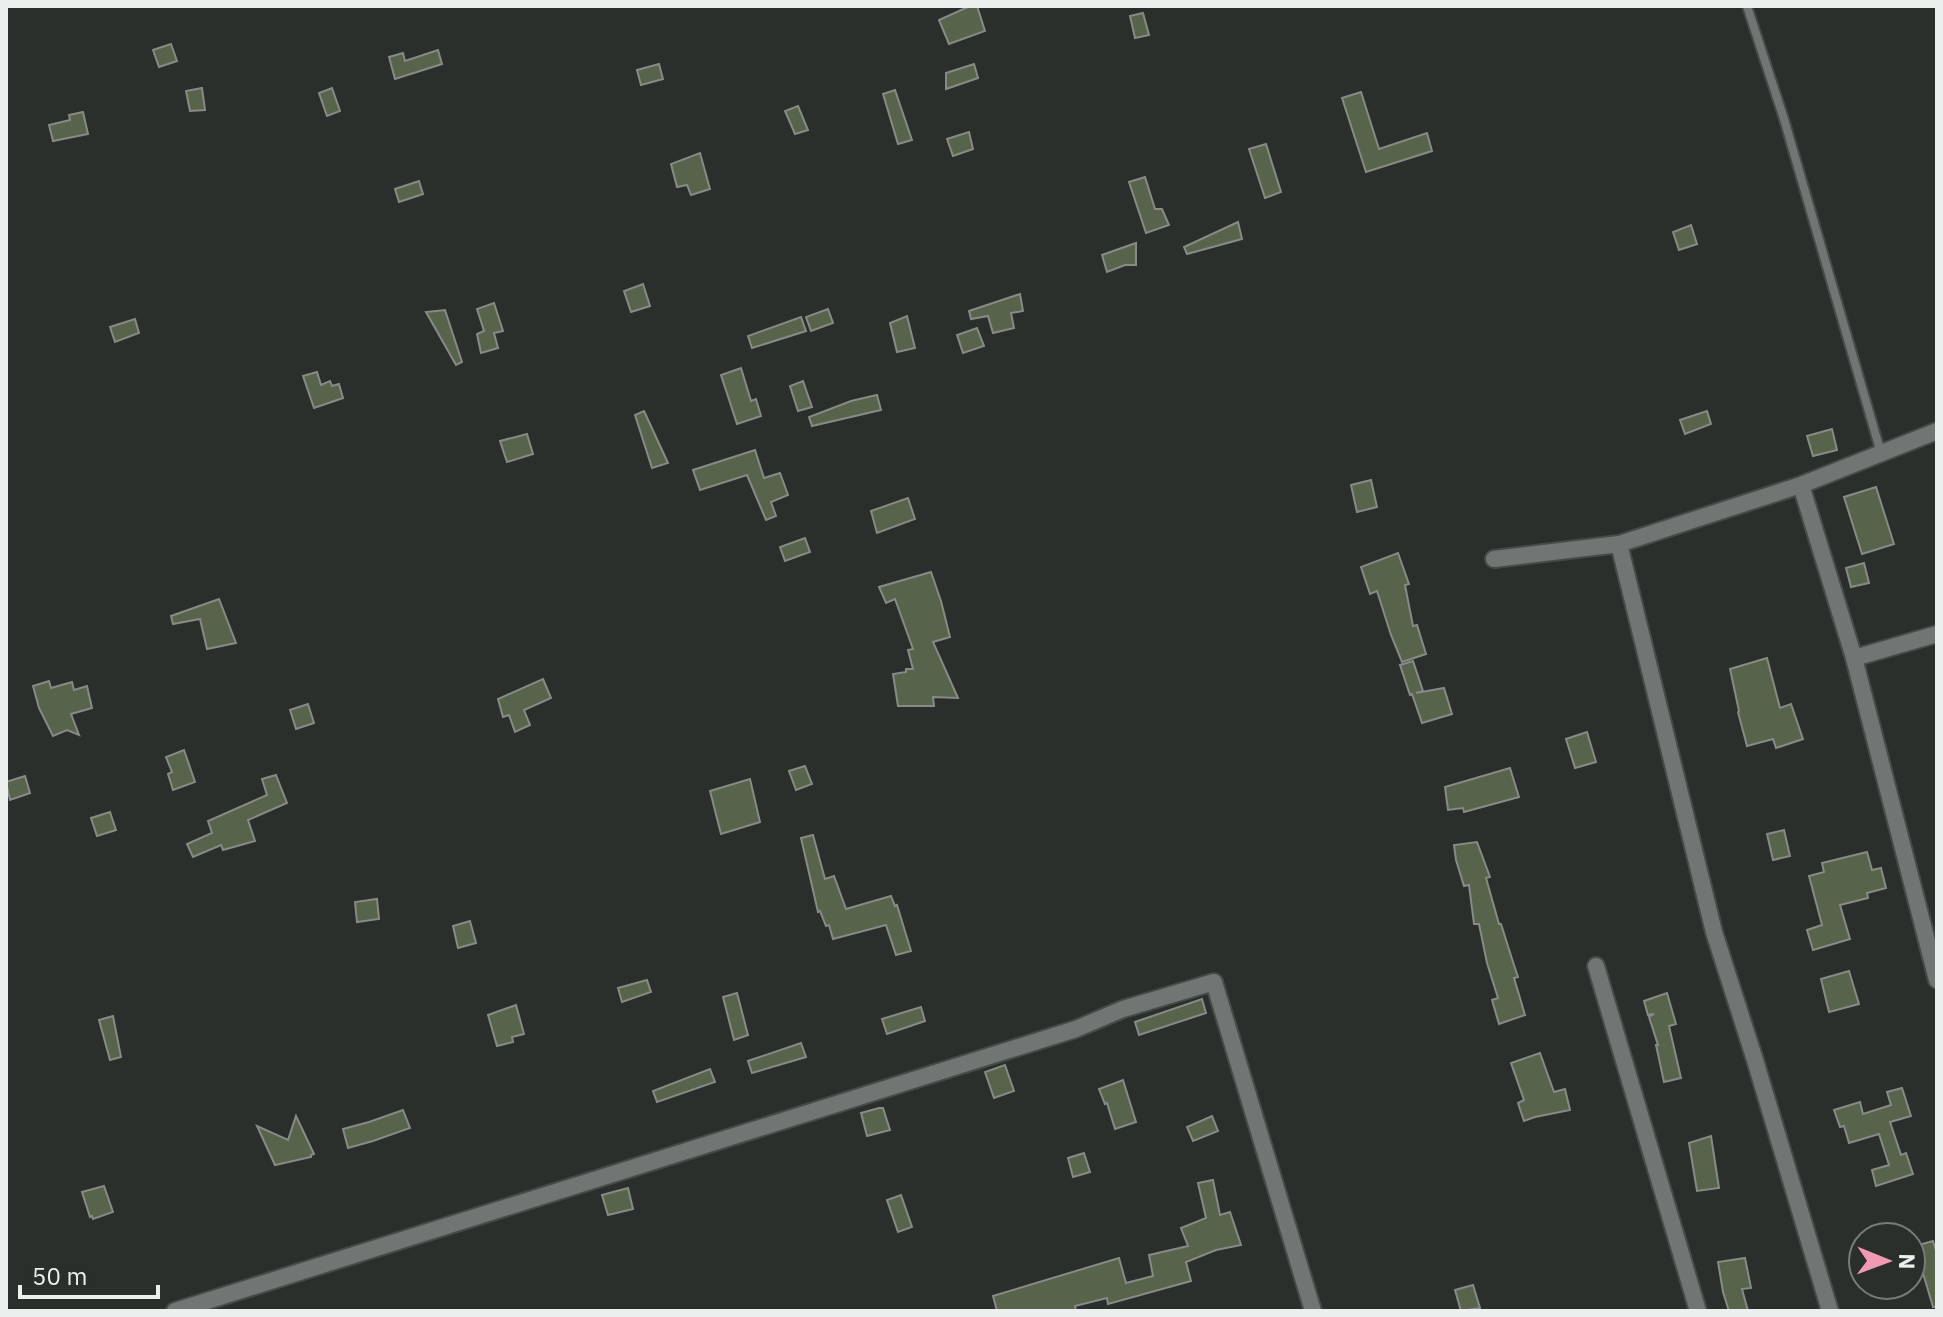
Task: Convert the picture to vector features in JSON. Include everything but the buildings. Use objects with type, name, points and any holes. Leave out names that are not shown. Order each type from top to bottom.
[{"type":"street","points":[[1494,559],[1619,544],[1801,485],[1937,431]]},
{"type":"street","points":[[1801,485],[1854,658],[1937,980]]},
{"type":"street","points":[[1619,544],[1714,932],[1830,1311]]},
{"type":"street","points":[[1854,658],[1937,634]]},
{"type":"street","points":[[1596,966],[1698,1311]]},
{"type":"street","points":[[175,1311],[1076,1029],[1123,1009],[1214,982],[1313,1311]]},
{"type":"lane","points":[[1747,6],[1784,119],[1881,453]]}]
